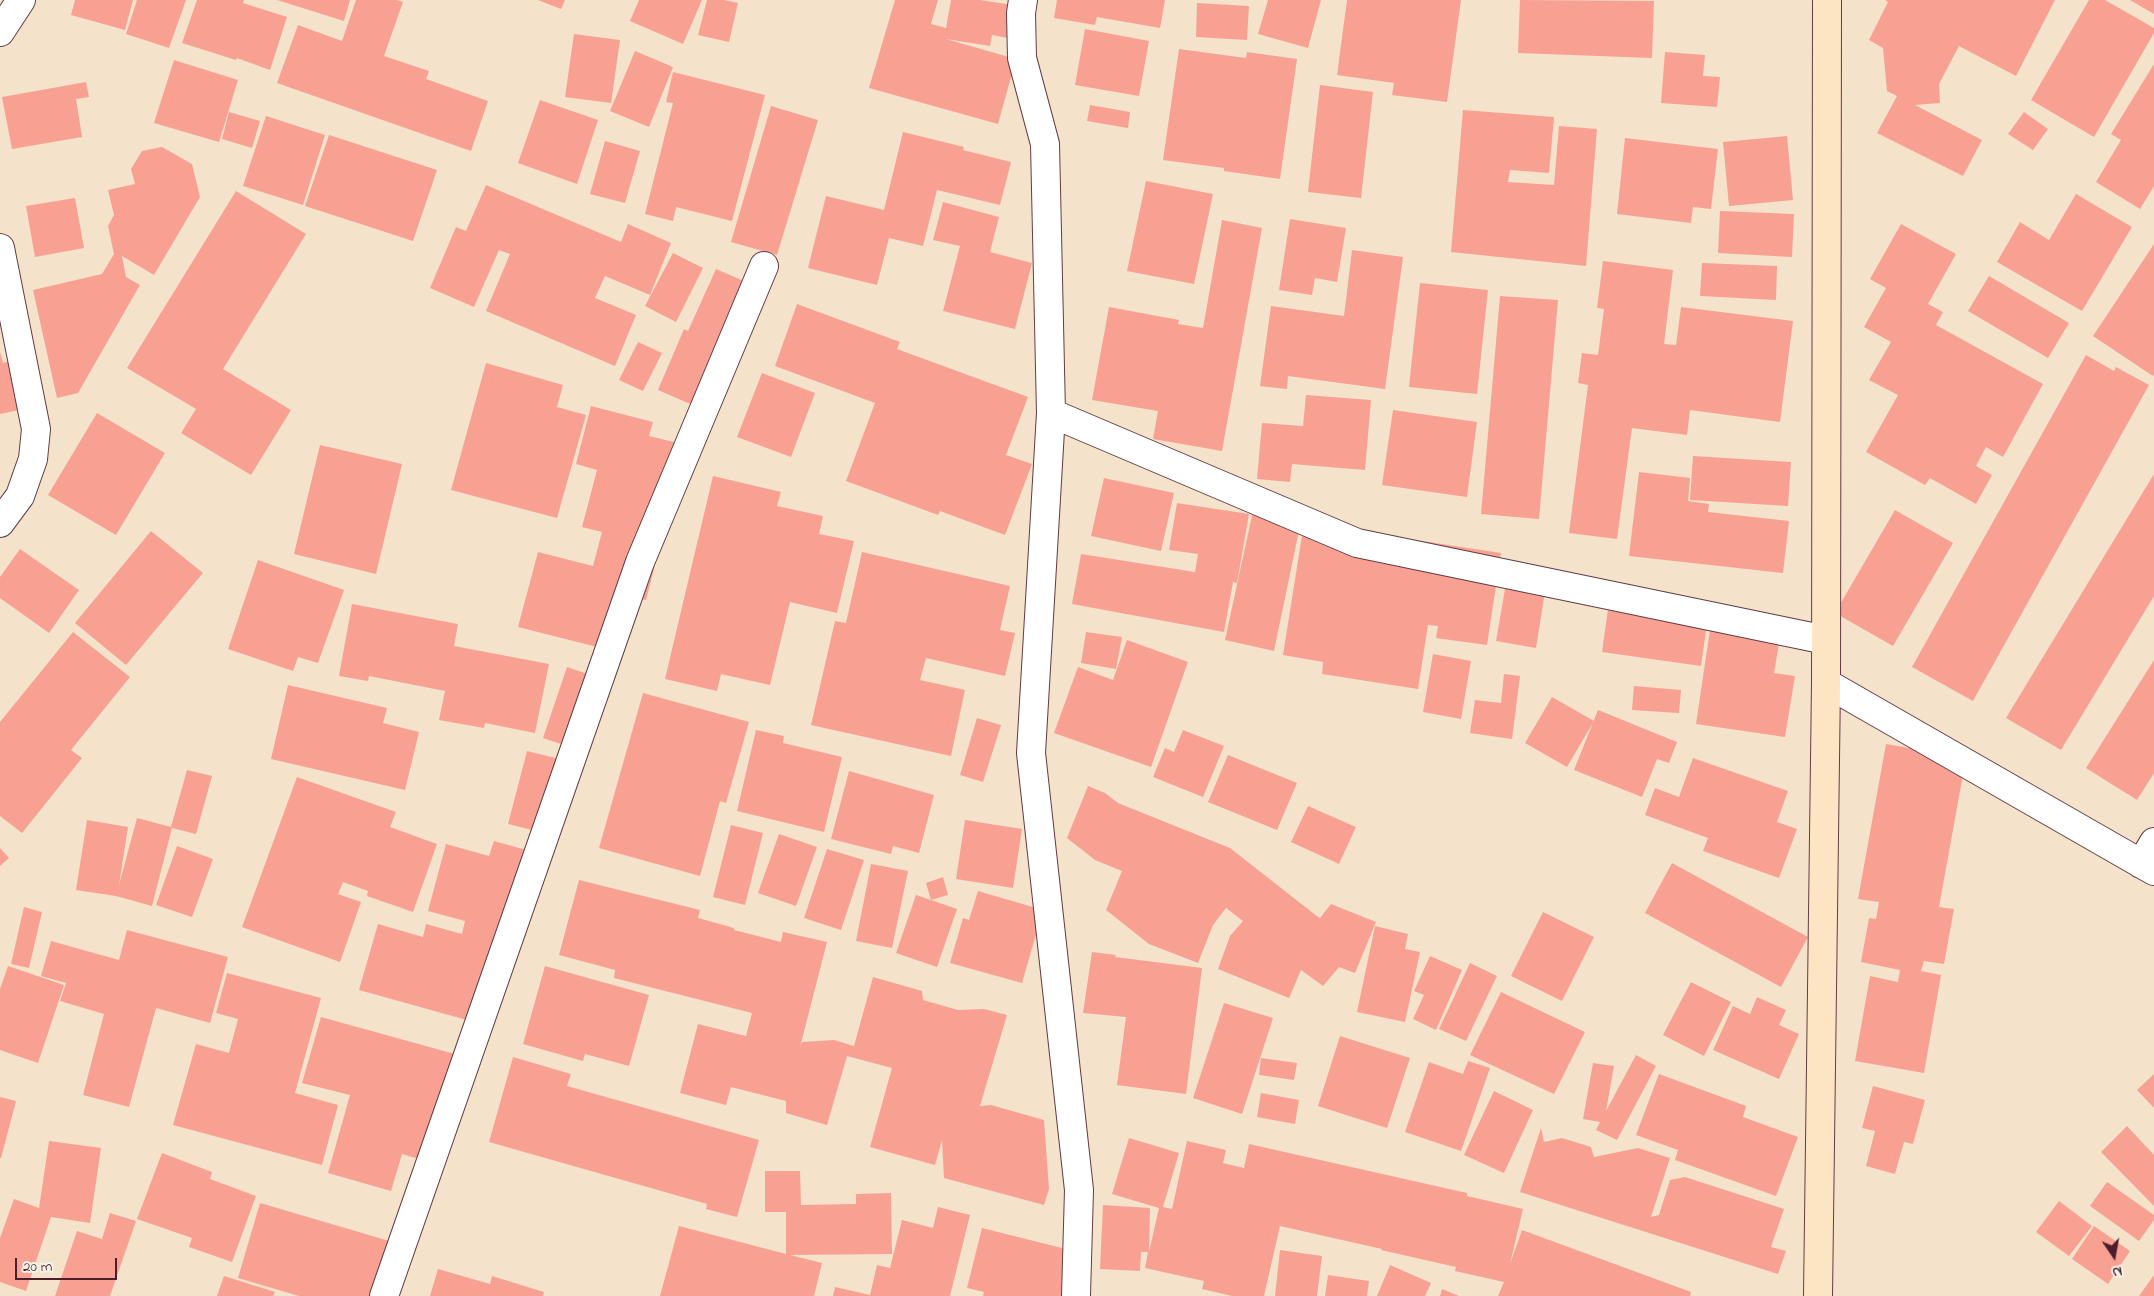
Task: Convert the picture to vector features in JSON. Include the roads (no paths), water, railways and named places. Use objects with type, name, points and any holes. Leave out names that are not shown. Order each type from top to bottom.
[{"type":"street","points":[[0,32],[21,0]]},
{"type":"street","points":[[1023,0],[1021,13],[1022,58],[1045,144],[1051,413],[1031,753],[1079,1190],[1076,1296]]},
{"type":"street","points":[[1818,1296],[1826,683],[1827,0]]},
{"type":"street","points":[[0,248],[36,430],[33,459],[20,496],[0,524]]},
{"type":"street","points":[[384,1296],[640,562],[764,266]]},
{"type":"street","points":[[1051,413],[1357,542],[1826,640]]},
{"type":"street","points":[[1826,683],[2150,859]]}]
